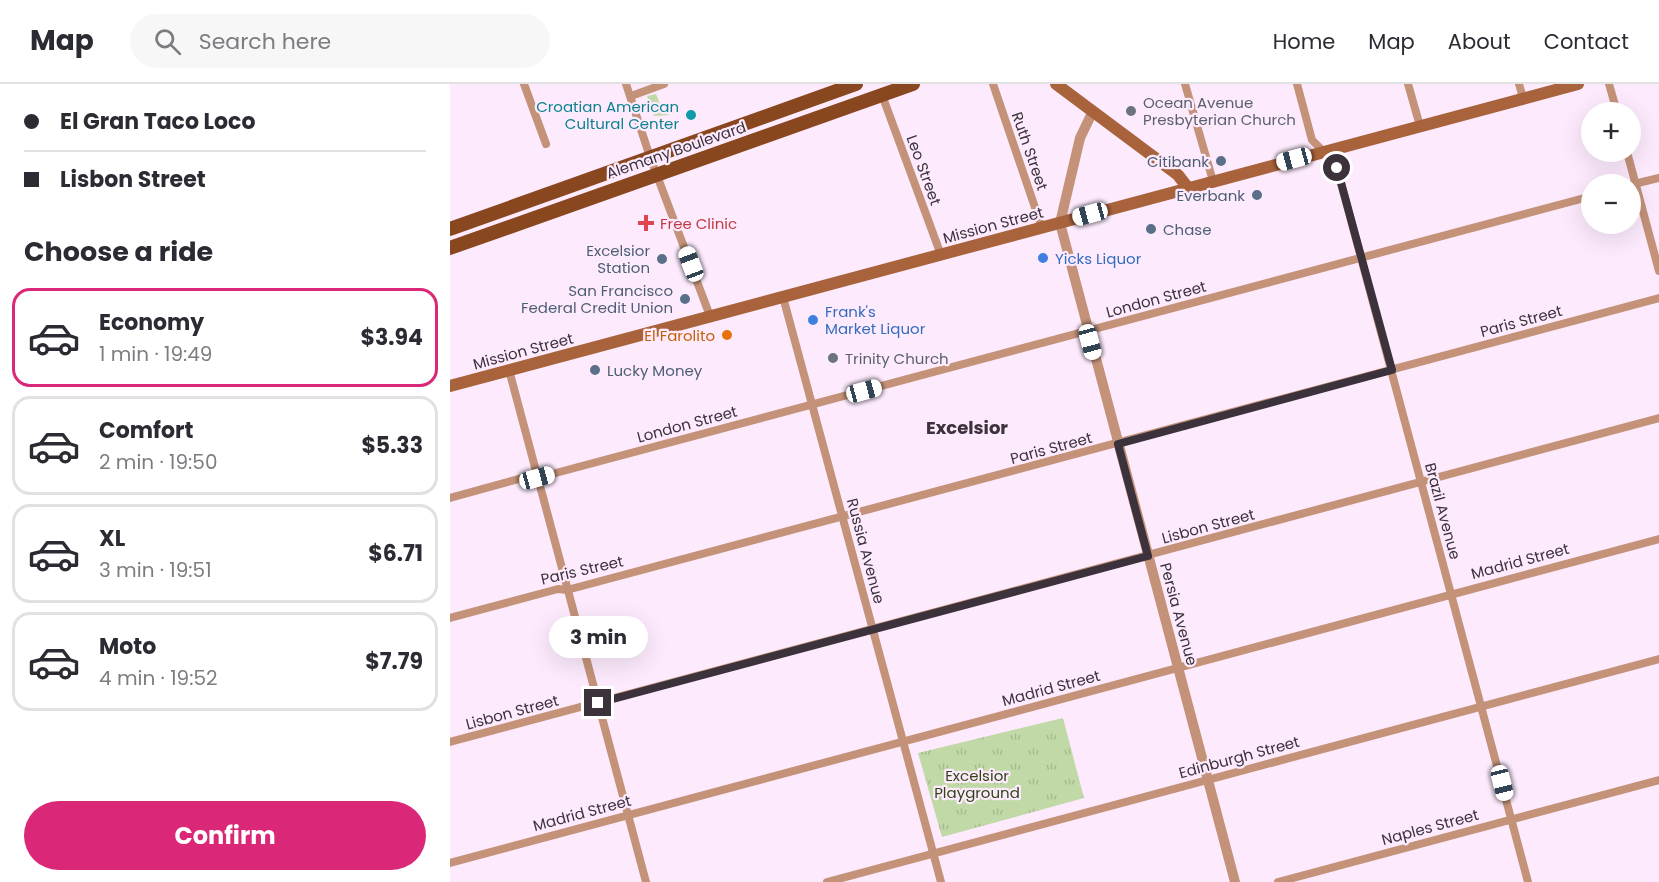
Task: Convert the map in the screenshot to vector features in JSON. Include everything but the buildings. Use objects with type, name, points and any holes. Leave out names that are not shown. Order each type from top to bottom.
[{"type":"main road","name":"Alemany Boulevard","points":[[450,230],[856,84]]},
{"type":"main road","name":"Alemany Boulevard","points":[[450,248],[913,84]]},
{"type":"main road","points":[[1056,84],[1178,175],[1188,188]]},
{"type":"main road","name":"Mission Street","points":[[450,386],[1578,84]]},
{"type":"street","points":[[524,84],[546,144]]},
{"type":"street","points":[[626,84],[650,157],[710,316]]},
{"type":"street","points":[[631,96],[664,84]]},
{"type":"street","name":"Ruth Street","points":[[993,84],[1042,228]]},
{"type":"street","points":[[1185,84],[1213,182]]},
{"type":"street","name":"Brazil Avenue","points":[[1296,84],[1312,140],[1335,163],[1528,882]]},
{"type":"street","points":[[1408,84],[1420,126]]},
{"type":"street","points":[[1519,84],[1523,98]]},
{"type":"street","points":[[1609,84],[1614,102]]},
{"type":"street","name":"Leo Street","points":[[882,95],[941,255]]},
{"type":"street","name":"Persia Avenue","points":[[1093,111],[1080,138],[1060,223],[1235,882]]},
{"type":"street","points":[[1641,183],[1659,178]]},
{"type":"street","name":"London Street","points":[[450,498],[526,477],[537,478],[1581,199]]},
{"type":"street","points":[[1641,211],[1659,271]]},
{"type":"street","name":"Russia Avenue","points":[[783,297],[941,882]]},
{"type":"street","name":"Paris Street","points":[[450,618],[558,589],[567,590],[843,517],[1659,298]]},
{"type":"street","points":[[509,370],[646,882]]},
{"type":"street","name":"Lisbon Street","points":[[450,742],[1659,418]]},
{"type":"street","name":"Madrid Street","points":[[450,863],[1659,539]]},
{"type":"street","name":"Edinburgh Street","points":[[827,882],[1659,659]]},
{"type":"street","name":"Naples Street","points":[[1278,882],[1659,780]]},
{"type":"green space","points":[[656,94],[662,109],[667,108],[669,115],[654,116],[647,96]]},
{"type":"green space","name":"Excelsior Playground","points":[[1063,718],[1084,798],[942,837],[918,753]]},
{"type":"place","name":"Ocean Avenue Presbyterian Church","points":[[1131,111]]},
{"type":"place","name":"Croatian American Cultural Center","points":[[691,115]]},
{"type":"place","name":"Citibank","points":[[1221,161]]},
{"type":"place","name":"Everbank","points":[[1257,195]]},
{"type":"place","name":"Free Clinic","points":[[646,223]]},
{"type":"place","name":"Chase","points":[[1151,229]]},
{"type":"place","name":"Yicks Liquor","points":[[1043,258]]},
{"type":"place","name":"Excelsior Station","points":[[662,259]]},
{"type":"place","name":"San Francisco Federal Credit Union","points":[[685,299]]},
{"type":"place","name":"Frank's Market Liquor","points":[[813,320]]},
{"type":"place","name":"El Farolito","points":[[727,335]]},
{"type":"place","name":"Trinity Church","points":[[833,358]]},
{"type":"place","name":"Lucky Money","points":[[595,370]]},
{"type":"district","name":"Excelsior","points":[[967,427]]},
{"type":"route","points":[[598,703],[1148,556],[1118,444],[1392,370],[1337,168]]}]
